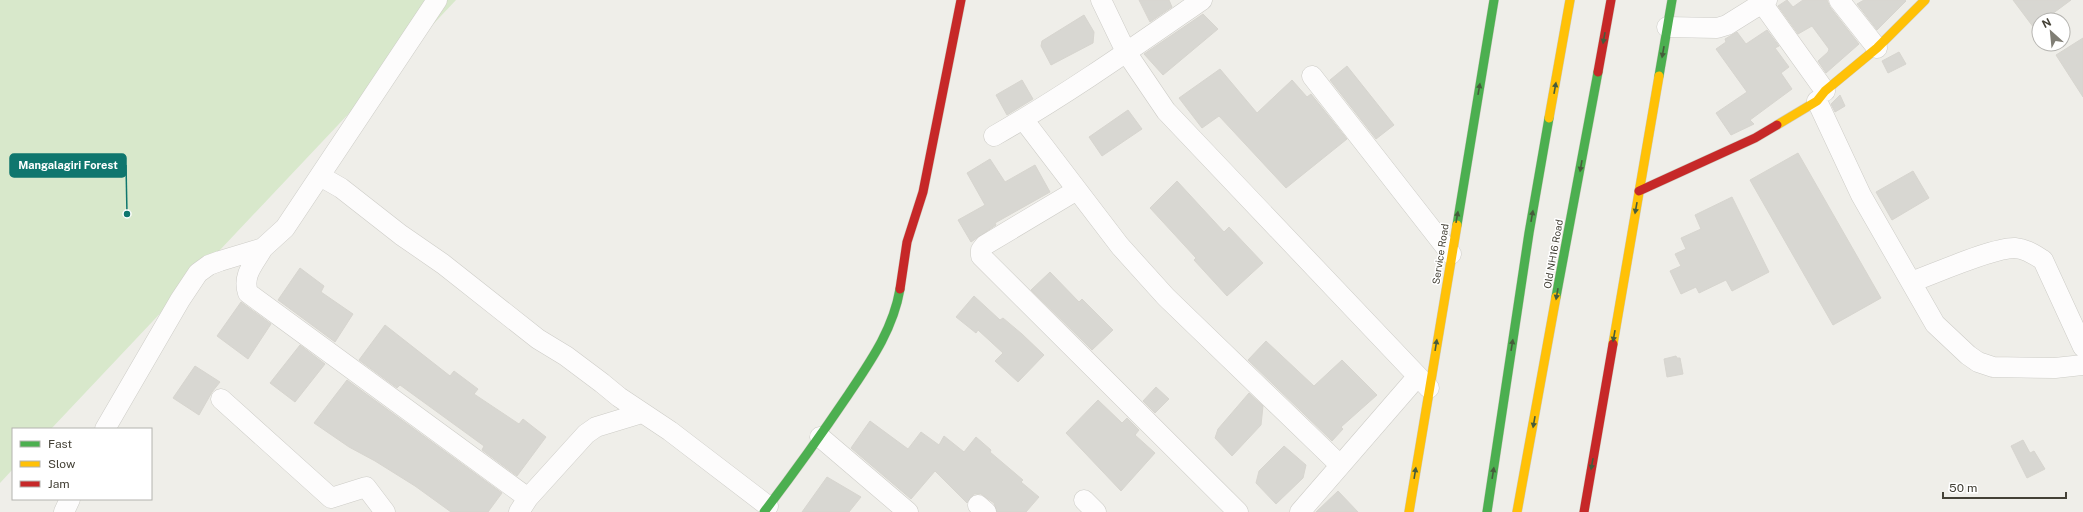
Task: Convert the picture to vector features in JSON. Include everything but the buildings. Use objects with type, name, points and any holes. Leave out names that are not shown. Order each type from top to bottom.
[{"type":"street","points":[[437,0],[285,228],[263,248],[246,277],[245,284],[248,294],[523,505],[586,434],[596,427],[642,413]]},
{"type":"street","points":[[320,176],[341,188],[401,235],[443,264],[538,339],[566,356],[619,397],[670,431],[766,509],[820,437],[882,344],[897,307],[907,242],[923,192],[961,0]]},
{"type":"street","points":[[1101,0],[1126,52],[1166,111],[1423,383],[1340,465],[1300,512]]},
{"type":"street","points":[[994,136],[1023,119],[1126,52],[1202,0]]},
{"type":"street","name":"Service Road","points":[[1409,512],[1423,383],[1451,254],[1494,0]]},
{"type":"street","points":[[1487,512],[1529,233],[1570,0]]},
{"type":"street","name":"Old NH16 Road","points":[[1517,512],[1611,0]]},
{"type":"street","points":[[1584,512],[1672,0]]},
{"type":"street","points":[[1839,0],[1877,48]]},
{"type":"street","points":[[1639,192],[1755,138],[1821,96],[1877,48],[1922,1]]},
{"type":"street","points":[[1667,27],[1716,28],[1727,25],[1765,2],[1821,96],[1861,195],[1935,324],[1968,355],[1978,362],[1992,367],[2055,368],[2083,365]]},
{"type":"street","points":[[1312,76],[1451,254]]},
{"type":"street","points":[[1023,119],[1120,246],[1166,297],[1340,465]]},
{"type":"street","points":[[1077,190],[985,245],[981,250],[981,256],[1238,512]]},
{"type":"street","points":[[105,428],[180,300],[198,274],[209,265],[263,248]]},
{"type":"street","points":[[1911,282],[1997,251],[2014,248],[2030,251],[2043,260],[2083,347]]},
{"type":"street","points":[[221,399],[331,498],[366,487],[385,512]]},
{"type":"street","points":[[820,437],[908,512]]},
{"type":"street","points":[[64,512],[70,500]]},
{"type":"green space","points":[[0,0],[456,0],[52,428],[12,428],[12,470],[0,483]]},
{"type":"traffic: fast","points":[[1457,225],[1494,0]]},
{"type":"traffic: fast","points":[[1659,76],[1672,0]]},
{"type":"traffic: fast","points":[[1556,297],[1598,72]]},
{"type":"traffic: fast","points":[[1487,512],[1529,233],[1549,118]]},
{"type":"traffic: fast","points":[[764,512],[817,440],[880,345],[892,318],[900,289]]},
{"type":"traffic: slow","points":[[1549,118],[1570,0]]},
{"type":"traffic: slow","points":[[1777,125],[1817,101],[1825,91],[1877,48],[1925,0]]},
{"type":"traffic: slow","points":[[1613,344],[1659,76]]},
{"type":"traffic: slow","points":[[1409,512],[1457,225]]},
{"type":"traffic: slow","points":[[1517,512],[1556,297]]},
{"type":"traffic: jam","points":[[900,289],[907,242],[923,192],[961,0]]},
{"type":"traffic: jam","points":[[1598,72],[1611,0]]},
{"type":"traffic: jam","points":[[1639,191],[1755,138],[1777,125]]},
{"type":"traffic: jam","points":[[1584,512],[1613,344]]},
{"type":"place","name":"Mangalagiri Forest","points":[[127,214]]}]
